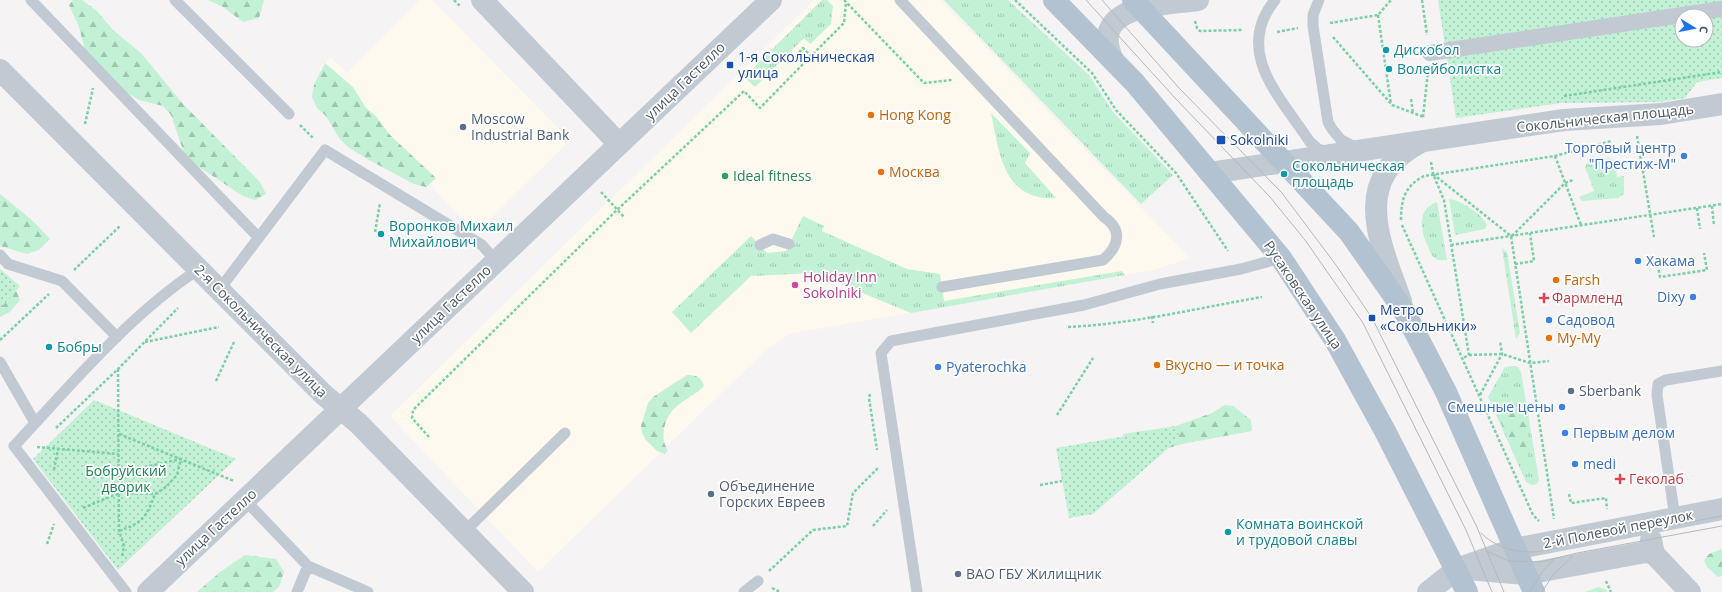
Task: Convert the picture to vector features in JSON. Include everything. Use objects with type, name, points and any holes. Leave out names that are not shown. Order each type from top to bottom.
[{"type":"main road","name":"Русаковская улица","points":[[1054,0],[1135,83],[1281,258],[1335,340],[1457,568],[1467,592]]},
{"type":"main road","points":[[1137,4],[1349,232],[1403,309],[1446,392],[1530,583]]},
{"type":"street","points":[[482,0],[619,144]]},
{"type":"street","name":"улица Гастелло","points":[[148,592],[240,490],[342,408],[771,0]]},
{"type":"street","points":[[1113,60],[1108,42],[1111,27],[1122,15],[1137,4],[1198,0]]},
{"type":"street","points":[[1430,53],[1722,9]]},
{"type":"street","name":"2-я Сокольническая улица","points":[[0,70],[324,395],[342,408],[358,423],[523,592]]},
{"type":"street","name":"Сокольническая площадь","points":[[1210,173],[1564,120],[1661,114],[1722,104]]},
{"type":"street","points":[[1403,309],[1378,232],[1375,204],[1379,186],[1393,162],[1407,149],[1423,141]]},
{"type":"street","name":"2-й Полевой переулок","points":[[1457,568],[1514,548],[1722,509]]},
{"type":"street","points":[[1649,523],[1654,554],[1690,592]]},
{"type":"street","name":"2-й Полевой переулок","points":[[1457,568],[1530,583],[1646,552],[1654,554]]},
{"type":"street","points":[[1428,592],[1457,568]]},
{"type":"lane","points":[[31,0],[258,237]]},
{"type":"lane","points":[[174,0],[289,114]]},
{"type":"lane","points":[[900,0],[1104,217],[1113,224],[1117,236],[1112,252],[1103,260],[942,287]]},
{"type":"lane","points":[[1275,0],[1267,10],[1260,26],[1258,44],[1260,61],[1267,78],[1310,142],[1323,151],[1339,153]]},
{"type":"lane","points":[[1319,0],[1313,15],[1313,26],[1328,122],[1336,135],[1348,144],[1370,149]]},
{"type":"lane","points":[[219,290],[325,150],[482,245],[496,261]]},
{"type":"lane","points":[[760,246],[773,239],[790,244]]},
{"type":"lane","points":[[0,255],[8,264],[62,281],[117,337]]},
{"type":"lane","points":[[918,592],[881,354],[891,341],[1084,305],[1160,284],[1241,269],[1281,258]]},
{"type":"lane","points":[[126,592],[14,446],[117,337],[177,284],[199,269]]},
{"type":"lane","points":[[0,362],[35,423]]},
{"type":"lane","points":[[1675,518],[1657,395],[1658,384],[1666,380],[1722,371]]},
{"type":"lane","points":[[464,532],[565,433]]},
{"type":"lane","points":[[240,490],[308,566],[368,592]]},
{"type":"lane","points":[[297,592],[308,566]]},
{"type":"lane","points":[[744,592],[758,581]]},
{"type":"path","points":[[1015,0],[1092,73],[1116,110],[1176,173],[1228,251]]},
{"type":"path","points":[[1329,23],[1378,15],[1391,0]]},
{"type":"path","points":[[845,1],[924,84],[953,80],[958,85]]},
{"type":"path","points":[[430,437],[412,418],[413,410],[617,210],[744,91],[760,108],[803,64],[795,57],[803,48],[811,56],[844,23],[845,1]]},
{"type":"path","points":[[1378,15],[1392,105]]},
{"type":"path","points":[[1276,32],[1305,27]]},
{"type":"path","points":[[1196,28],[1204,32],[1250,30]]},
{"type":"path","points":[[1332,36],[1392,105],[1423,117],[1431,116]]},
{"type":"path","points":[[85,125],[97,70]]},
{"type":"path","points":[[1557,97],[1722,72]]},
{"type":"path","points":[[1411,99],[1413,113]]},
{"type":"path","points":[[289,114],[325,150]]},
{"type":"path","points":[[1630,136],[1637,134],[1654,237]]},
{"type":"path","points":[[1532,515],[1463,358],[1401,224],[1402,199],[1407,189],[1415,181],[1424,176],[1555,156],[1614,140]]},
{"type":"path","points":[[1555,156],[1581,225]]},
{"type":"path","points":[[1431,161],[1433,174],[1444,200],[1469,355]]},
{"type":"path","points":[[1433,174],[1511,236],[1555,523]]},
{"type":"path","points":[[1511,236],[1565,183],[1573,180]]},
{"type":"path","points":[[375,232],[383,186]]},
{"type":"path","points":[[601,192],[624,217]]},
{"type":"path","points":[[1451,245],[1722,204]]},
{"type":"path","points":[[1712,206],[1714,226]]},
{"type":"path","points":[[1697,208],[1700,230]]},
{"type":"path","points":[[1515,264],[1534,261],[1530,233]]},
{"type":"path","points":[[1657,260],[1660,277],[1707,270],[1704,253]]},
{"type":"path","points":[[1101,324],[1262,297]]},
{"type":"path","points":[[52,432],[118,369],[183,302]]},
{"type":"path","points":[[1152,316],[1153,323]]},
{"type":"path","points":[[144,342],[219,327]]},
{"type":"path","points":[[1480,396],[1502,354],[1500,341]]},
{"type":"path","points":[[216,381],[234,342]]},
{"type":"path","points":[[1463,358],[1469,355],[1502,354],[1530,363],[1549,361]]},
{"type":"path","points":[[1057,415],[1093,358]]},
{"type":"path","points":[[113,575],[120,564],[124,546],[119,531],[118,369]]},
{"type":"path","points":[[118,434],[181,459],[240,490]]},
{"type":"path","points":[[41,442],[36,447],[118,454]]},
{"type":"path","points":[[118,473],[181,459]]},
{"type":"path","points":[[119,531],[134,526],[146,515],[156,494],[166,487],[178,475],[181,459]]},
{"type":"path","points":[[780,592],[758,581],[813,530],[847,526],[853,493],[879,467]]},
{"type":"path","points":[[1040,485],[1062,481]]},
{"type":"path","points":[[67,515],[118,493],[156,494]]},
{"type":"path","points":[[1569,494],[1571,503],[1606,498],[1608,513]]},
{"type":"path","points":[[1611,592],[1606,581],[1613,580]]},
{"type":"shaded area","points":[[420,0],[432,0],[570,140],[476,233],[319,69],[331,57],[347,73]]},
{"type":"shaded area","name":"Holiday Inn Sokolniki","points":[[814,0],[940,0],[1190,258],[1154,270],[789,334],[767,349],[538,572],[390,416]]},
{"type":"green space","points":[[73,0],[82,0],[97,11],[113,30],[142,54],[182,103],[260,182],[266,194],[255,200],[243,196],[190,161],[183,150],[171,115],[163,106],[139,100],[118,87],[85,51],[79,27],[69,5]]},
{"type":"green space","points":[[208,0],[264,0],[259,18],[243,22],[223,7]]},
{"type":"green space","points":[[822,0],[827,0],[833,6],[831,24],[810,44],[804,38],[755,87],[744,77]]},
{"type":"green space","points":[[944,0],[1008,0],[1089,75],[1113,112],[1173,175],[1141,204]]},
{"type":"green space","points":[[1438,0],[1722,0],[1722,78],[1697,82],[1685,98],[1659,102],[1561,103],[1456,118]]},
{"type":"green space","points":[[325,63],[353,87],[366,108],[376,116],[390,135],[436,178],[426,187],[414,184],[369,160],[348,147],[339,138],[326,116],[317,108],[312,97],[314,85]]},
{"type":"green space","points":[[991,113],[1030,153],[1025,163],[1056,198],[1038,197],[1025,192],[1014,183],[1001,158]]},
{"type":"green space","points":[[1609,158],[1615,161],[1617,177],[1624,176],[1624,194],[1618,198],[1582,201],[1579,197],[1594,191],[1585,167],[1588,162]]},
{"type":"green space","points":[[0,194],[33,221],[50,239],[39,250],[27,254],[0,246]]},
{"type":"green space","points":[[1449,199],[1465,205],[1481,216],[1487,225],[1485,229],[1455,235]]},
{"type":"green space","points":[[1437,202],[1447,260],[1437,260],[1433,257],[1423,232],[1423,214],[1426,209]]},
{"type":"green space","points":[[803,216],[824,226],[822,231],[907,269],[940,274],[944,301],[1122,271],[1125,275],[911,313],[814,273],[751,276],[691,333],[672,312],[751,236],[767,253],[786,251]]},
{"type":"green space","points":[[1502,248],[1507,252],[1520,333],[1516,339]]},
{"type":"green space","points":[[0,269],[20,286],[0,309]]},
{"type":"green space","points":[[0,275],[15,288],[20,300],[10,312],[0,317]]},
{"type":"green space","points":[[1505,367],[1518,367],[1521,372],[1539,480],[1537,484],[1532,485],[1526,482],[1488,397]]},
{"type":"green space","points":[[687,375],[698,377],[704,386],[675,408],[666,420],[664,440],[668,450],[665,454],[657,451],[646,440],[642,433],[641,426],[648,403],[653,397]]},
{"type":"green space","name":"Бобруйский дворик","points":[[94,400],[236,459],[118,570],[33,459]]},
{"type":"green space","points":[[1225,405],[1233,406],[1251,420],[1252,431],[1182,444],[1160,451],[1124,442],[1123,434],[1176,426],[1212,413]]},
{"type":"green space","points":[[1500,405],[1512,405],[1522,411],[1529,440],[1527,458],[1519,459],[1516,456],[1498,415],[1497,410]]},
{"type":"green space","points":[[1178,427],[1179,439],[1093,514],[1069,518],[1056,448]]},
{"type":"green space","points":[[1722,549],[1722,576],[1718,577],[1707,567],[1704,560],[1709,554]]},
{"type":"green space","points":[[245,555],[276,559],[284,572],[279,587],[273,592],[197,592],[220,572]]},
{"type":"green space","points":[[1598,587],[1605,589],[1607,592],[1585,592]]},
{"type":"tram line","points":[[1086,0],[1175,98],[1270,197],[1305,240],[1363,323],[1466,530],[1492,592]]},
{"type":"tram line","points":[[1102,0],[1179,88],[1282,193],[1336,265],[1372,318],[1476,525],[1504,592]]},
{"type":"tram line","points":[[1481,533],[1486,538],[1503,547],[1534,552],[1578,542],[1722,516]]},
{"type":"tram line","points":[[1486,551],[1509,561],[1541,562],[1577,553],[1722,526]]},
{"type":"tram line","points":[[1542,592],[1553,575],[1573,556]]},
{"type":"tram line","points":[[1530,592],[1542,572],[1554,559]]},
{"type":"place","name":"Дискобол","points":[[1386,50]]},
{"type":"place","name":"1-я Сокольническая улица","points":[[730,65]]},
{"type":"place","name":"Волейболистка","points":[[1389,69]]},
{"type":"place","name":"Hong Kong","points":[[871,115]]},
{"type":"place","name":"Moscow Industrial Bank","points":[[463,127]]},
{"type":"place","name":"Sokolniki","points":[[1221,140]]},
{"type":"place","name":"Торговый центр \"Престиж-М\"","points":[[1684,156]]},
{"type":"place","name":"Москва","points":[[881,172]]},
{"type":"place","name":"Сокольническая площадь","points":[[1284,174]]},
{"type":"place","name":"Ideal fitness","points":[[725,176]]},
{"type":"place","name":"Воронков Михаил Михайлович","points":[[381,234]]},
{"type":"place","name":"Хакама","points":[[1638,261]]},
{"type":"place","name":"Farsh","points":[[1556,280]]},
{"type":"place","name":"Holiday Inn Sokolniki","points":[[795,285]]},
{"type":"place","name":"Dixy","points":[[1693,297]]},
{"type":"place","name":"Фармленд","points":[[1544,298]]},
{"type":"place","name":"Метро «Сокольники»","points":[[1372,318]]},
{"type":"place","name":"Садовод","points":[[1549,320]]},
{"type":"place","name":"Му-Му","points":[[1549,338]]},
{"type":"place","name":"Бобры","points":[[49,347]]},
{"type":"place","name":"Вкусно — и точка","points":[[1157,365]]},
{"type":"place","name":"Pyaterochka","points":[[938,367]]},
{"type":"place","name":"Sberbank","points":[[1571,391]]},
{"type":"place","name":"Смешные цены","points":[[1562,407]]},
{"type":"place","name":"Первым делом","points":[[1565,433]]},
{"type":"place","name":"medi","points":[[1575,464]]},
{"type":"place","name":"Геколаб","points":[[1620,479]]},
{"type":"place","name":"Объединение Горских Евреев","points":[[711,494]]},
{"type":"place","name":"Комната воинской и трудовой славы","points":[[1228,532]]},
{"type":"place","name":"ВАО ГБУ Жилищник","points":[[958,574]]}]
